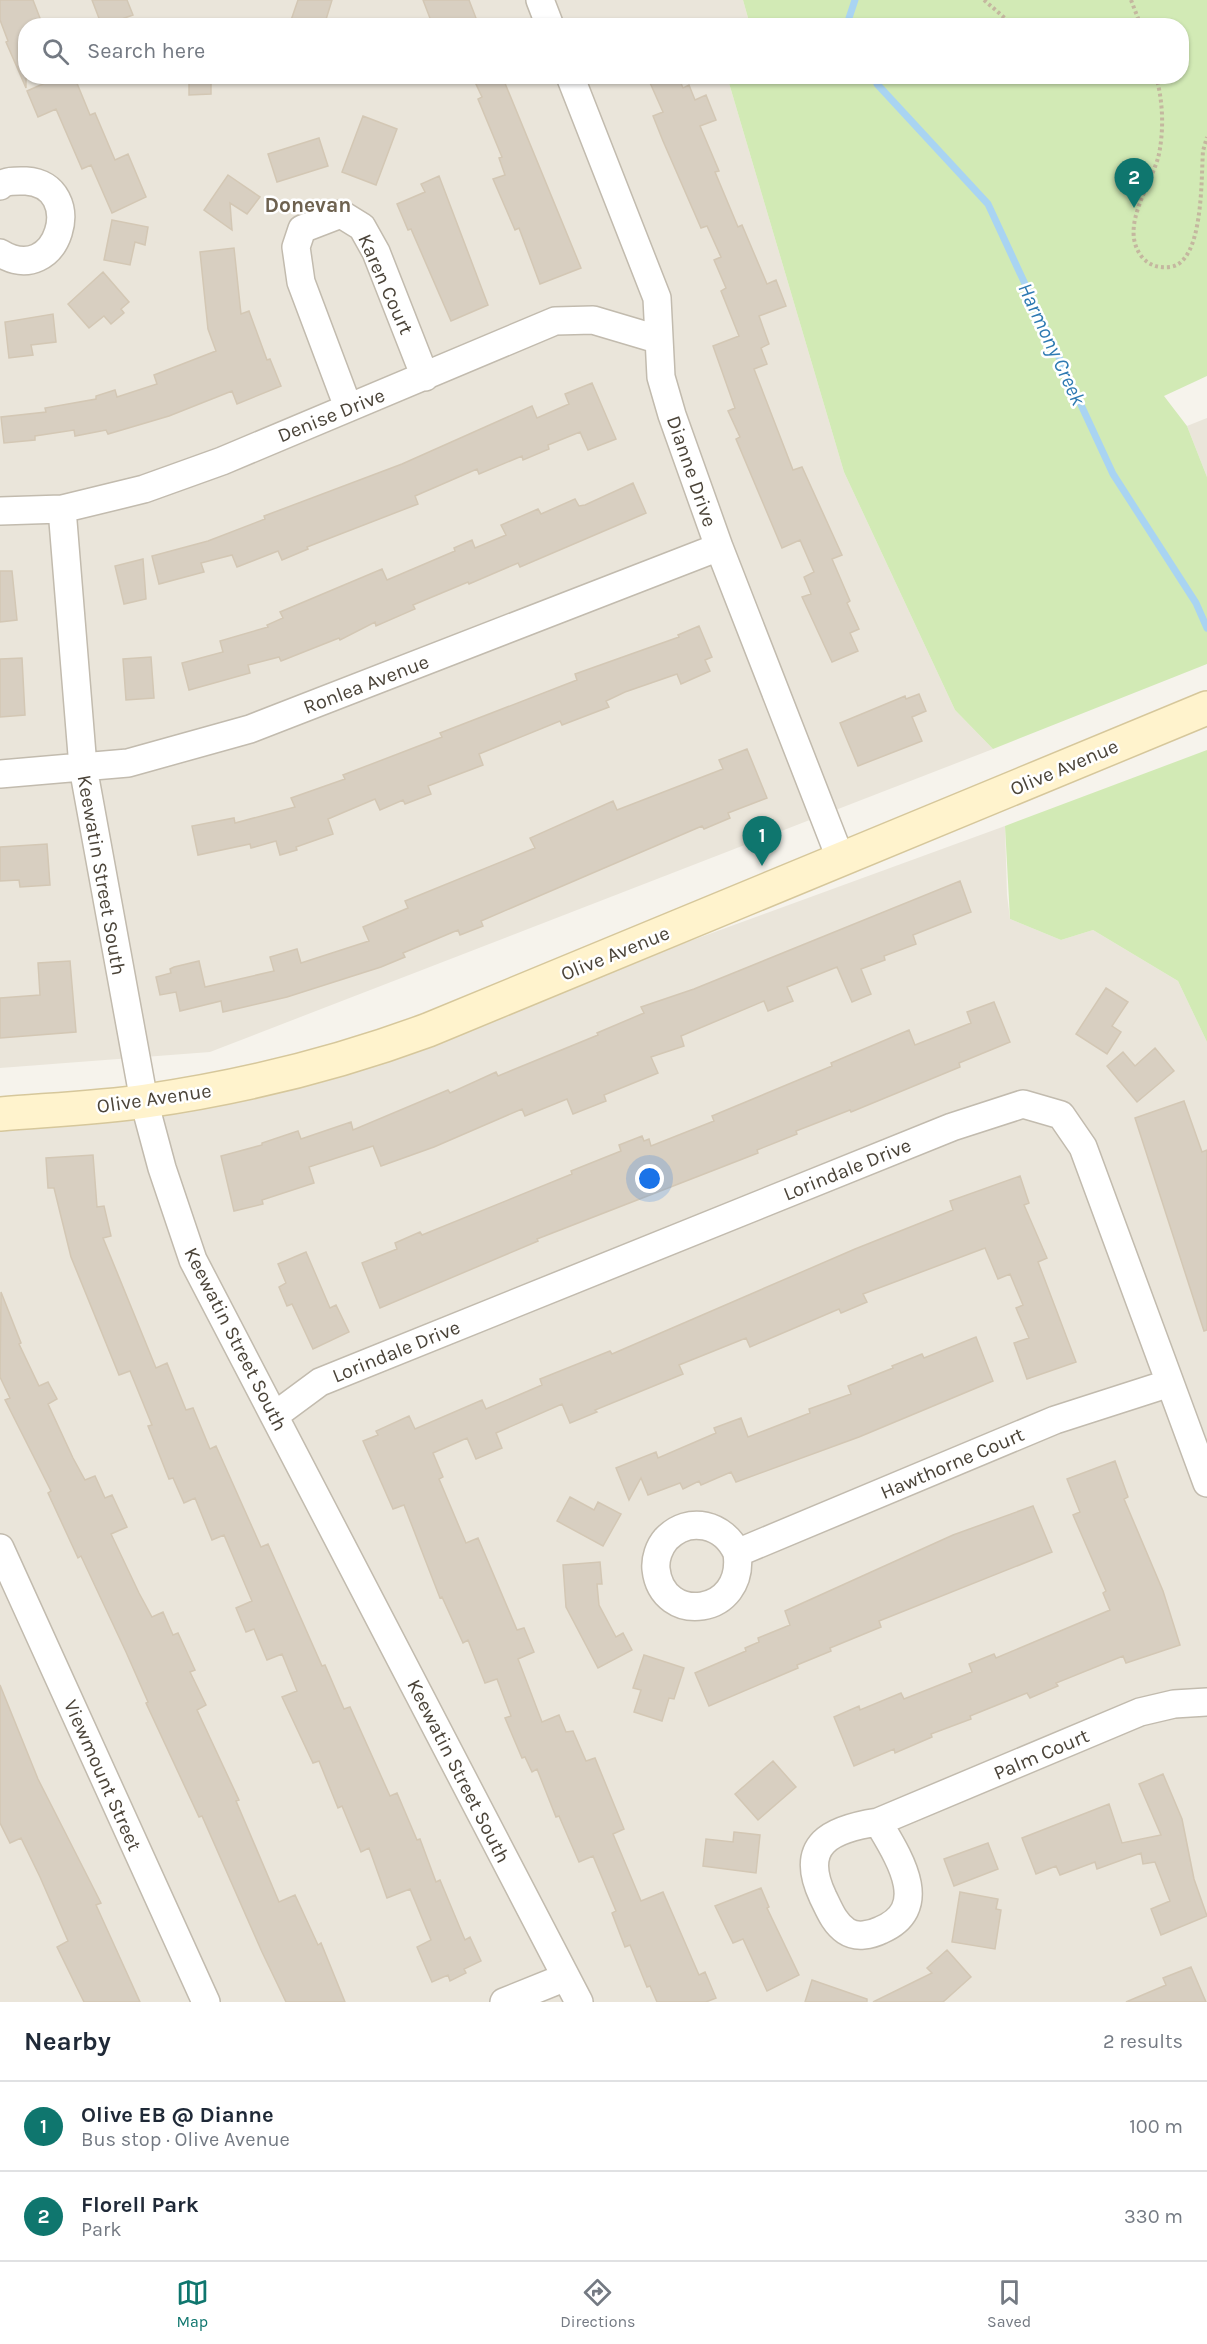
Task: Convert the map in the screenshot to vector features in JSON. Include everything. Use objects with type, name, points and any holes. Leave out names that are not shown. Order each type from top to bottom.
[{"type":"main road","name":"Olive Avenue","points":[[0,1114],[144,1101],[286,1075],[390,1044],[1207,708]]},
{"type":"street","points":[[540,0],[547,18]]},
{"type":"street","name":"Dianne Drive","points":[[573,84],[657,298],[657,339],[661,377],[672,415],[719,547],[841,860]]},
{"type":"street","points":[[0,253],[20,260],[33,259],[44,254],[54,245],[62,220],[60,207],[53,195],[43,186],[30,181],[1,181]]},
{"type":"street","name":"Karen Court","points":[[348,407],[301,282],[296,247],[302,229],[341,214],[362,227],[376,252],[425,377]]},
{"type":"street","name":"Denise Drive","points":[[0,511],[62,509],[144,489],[200,469],[555,321],[592,320],[657,339]]},
{"type":"street","name":"Keewatin Street South","points":[[62,509],[83,767],[144,1101],[162,1168],[193,1260],[579,2002]]},
{"type":"street","name":"Ronlea Avenue","points":[[0,774],[128,763],[250,729],[719,547]]},
{"type":"street","name":"Lorindale Drive","points":[[274,1416],[320,1382],[952,1126],[1023,1104],[1061,1115],[1083,1147],[1207,1483]]},
{"type":"street","name":"Hawthorne Court","points":[[737,1553],[1055,1420],[1170,1383]]},
{"type":"street","name":"Viewmount Street","points":[[0,1548],[206,2002]]},
{"type":"street","name":"Palm Court","points":[[878,1822],[1140,1712],[1174,1704],[1207,1702]]},
{"type":"street","points":[[504,2002],[566,1977]]},
{"type":"path","points":[[984,0],[1005,18]]},
{"type":"path","points":[[1131,0],[1138,18]]},
{"type":"path","points":[[1157,84],[1163,114],[1159,153],[1151,181],[1135,219],[1132,238],[1137,251],[1146,262],[1160,268],[1176,266],[1190,253],[1196,237],[1203,151],[1207,137]]},
{"type":"shaded area","points":[[0,0],[743,0],[748,18],[18,18],[18,84],[729,84],[844,472],[955,710],[993,749],[210,1052],[0,1068]]},
{"type":"shaded area","points":[[1207,418],[1207,477],[1187,426]]},
{"type":"shaded area","points":[[1005,826],[1010,919],[1061,940],[1093,930],[1178,981],[1207,1042],[1207,2002],[0,2002],[0,1130],[257,1099]]},
{"type":"green space","points":[[743,0],[1207,0],[1207,376],[1164,396],[1187,426],[1207,477],[1207,664],[993,749],[955,710],[844,472],[729,84],[1189,84],[1189,18],[748,18]]},
{"type":"green space","points":[[1207,750],[1207,1042],[1178,981],[1093,930],[1061,940],[1010,919],[1005,826]]},
{"type":"building","points":[[0,0],[33,0],[40,18],[18,18],[18,70],[6,42],[8,41],[0,20]]},
{"type":"building","points":[[92,0],[127,0],[133,15],[125,18],[99,18]]},
{"type":"building","points":[[298,0],[332,0],[326,18],[292,18]]},
{"type":"building","points":[[423,0],[469,0],[476,18],[430,18]]},
{"type":"building","points":[[43,84],[77,84],[90,115],[95,113],[115,160],[128,154],[146,197],[112,213],[91,165],[82,169],[56,109],[38,117],[27,91]]},
{"type":"building","points":[[189,84],[211,84],[211,94],[189,95]]},
{"type":"building","points":[[476,84],[505,84],[581,268],[540,284],[519,228],[515,230],[493,179],[505,175],[499,158],[502,157],[478,99],[482,97]]},
{"type":"building","points":[[651,84],[681,84],[683,88],[689,85],[695,100],[706,95],[716,120],[700,126],[719,171],[715,172],[738,227],[742,225],[767,284],[776,280],[786,306],[759,316],[769,344],[761,348],[767,364],[754,369],[793,470],[802,467],[842,555],[832,559],[850,601],[847,603],[859,629],[850,633],[858,651],[832,662],[802,597],[811,594],[804,577],[814,572],[800,540],[782,548],[736,439],[740,437],[728,411],[735,408],[713,346],[739,336],[721,291],[726,288],[714,260],[721,257],[707,226],[701,228],[653,116],[663,112]]},
{"type":"building","points":[[363,116],[397,129],[376,185],[342,172]]},
{"type":"building","points":[[319,138],[328,166],[277,182],[268,154]]},
{"type":"building","points":[[228,175],[260,197],[247,214],[230,203],[232,230],[204,210]]},
{"type":"building","points":[[439,176],[488,305],[451,321],[411,229],[408,230],[397,204],[425,192],[421,184]]},
{"type":"building","points":[[112,220],[148,227],[145,245],[135,242],[130,265],[104,260]]},
{"type":"building","points":[[234,248],[241,314],[249,311],[267,360],[270,359],[281,386],[237,404],[232,391],[169,416],[108,434],[106,430],[75,436],[74,430],[35,436],[35,440],[4,443],[1,417],[46,412],[45,408],[96,399],[96,396],[115,390],[117,397],[157,384],[154,375],[216,351],[208,329],[200,252]]},
{"type":"building","points":[[103,272],[129,302],[121,309],[124,313],[111,324],[104,316],[89,328],[68,304]]},
{"type":"building","points":[[53,314],[56,342],[31,345],[33,355],[9,358],[5,322]]},
{"type":"building","points":[[592,383],[616,439],[588,450],[580,432],[548,445],[549,449],[523,460],[522,456],[479,474],[477,469],[415,496],[418,504],[307,547],[308,549],[282,560],[278,551],[237,567],[232,555],[201,563],[204,572],[159,584],[152,556],[208,541],[265,519],[264,516],[402,464],[532,406],[537,418],[569,404],[565,394]]},
{"type":"building","points":[[633,483],[646,513],[520,567],[518,563],[469,584],[468,582],[413,605],[415,609],[376,626],[375,622],[340,640],[339,638],[281,661],[279,657],[248,665],[250,673],[189,690],[182,663],[223,652],[220,641],[268,627],[267,625],[283,618],[280,612],[382,569],[387,580],[455,551],[454,548],[472,540],[475,548],[506,535],[501,525],[538,509],[541,514],[575,499],[579,506],[585,505]]},
{"type":"building","points":[[143,559],[146,599],[124,604],[115,566]]},
{"type":"building","points":[[0,571],[12,571],[17,620],[0,622]]},
{"type":"building","points":[[699,626],[712,657],[705,660],[710,671],[681,684],[677,674],[625,692],[606,701],[609,707],[562,725],[560,721],[479,754],[483,765],[428,786],[431,794],[405,804],[403,800],[380,810],[375,799],[328,819],[333,834],[296,847],[297,850],[280,855],[276,841],[251,848],[250,844],[198,855],[192,826],[234,818],[235,823],[295,807],[291,798],[345,779],[343,775],[442,737],[440,733],[577,680],[575,674],[679,637],[678,635]]},
{"type":"building","points":[[151,657],[154,698],[126,700],[123,659]]},
{"type":"building","points":[[22,658],[25,715],[0,717],[0,659]]},
{"type":"building","points":[[919,694],[926,711],[912,717],[922,741],[858,766],[840,723],[905,696],[906,699]]},
{"type":"building","points":[[747,749],[767,798],[728,813],[730,818],[704,829],[702,826],[481,921],[483,926],[460,935],[458,930],[403,953],[405,957],[381,967],[287,997],[223,1012],[221,1001],[180,1011],[176,992],[160,995],[156,977],[171,973],[170,969],[174,967],[199,961],[205,987],[274,971],[270,957],[297,949],[301,963],[369,941],[363,927],[408,908],[405,901],[535,848],[530,838],[613,801],[617,810],[723,769],[719,760]]},
{"type":"building","points":[[47,844],[50,885],[20,887],[19,880],[0,881],[0,847]]},
{"type":"building","points":[[960,881],[971,912],[913,935],[916,944],[884,956],[885,960],[861,969],[871,994],[852,1002],[837,967],[787,987],[793,1001],[768,1011],[764,1001],[681,1036],[684,1046],[651,1057],[658,1073],[604,1095],[606,1101],[573,1114],[567,1099],[525,1116],[522,1109],[434,1147],[381,1166],[373,1146],[309,1167],[314,1183],[262,1200],[263,1204],[234,1211],[221,1156],[262,1145],[262,1143],[298,1131],[301,1139],[351,1122],[353,1130],[448,1090],[450,1093],[496,1072],[498,1076],[598,1035],[597,1033],[644,1013],[641,1007],[694,989]]},
{"type":"building","points":[[70,961],[76,1032],[0,1038],[0,998],[40,995],[38,963]]},
{"type":"building","points":[[1106,988],[1128,1002],[1112,1026],[1121,1032],[1107,1054],[1076,1034]]},
{"type":"building","points":[[994,1002],[1010,1042],[959,1063],[960,1067],[851,1112],[850,1110],[796,1131],[797,1134],[757,1150],[758,1153],[537,1239],[538,1241],[380,1308],[362,1263],[397,1249],[395,1243],[420,1232],[422,1235],[572,1174],[571,1171],[621,1151],[619,1145],[642,1136],[644,1141],[649,1139],[651,1146],[714,1121],[712,1116],[832,1066],[831,1063],[909,1030],[915,1045],[971,1023],[967,1012]]},
{"type":"building","points":[[1155,1048],[1174,1071],[1137,1102],[1107,1066],[1123,1052],[1135,1066]]},
{"type":"building","points":[[1184,1101],[1202,1152],[1207,1150],[1207,1330],[1204,1331],[1135,1118]]},
{"type":"building","points":[[93,1155],[97,1207],[104,1206],[111,1236],[103,1238],[156,1368],[167,1363],[186,1410],[193,1408],[210,1449],[216,1446],[261,1547],[268,1544],[322,1666],[325,1665],[344,1709],[350,1707],[390,1796],[397,1793],[417,1840],[420,1839],[436,1882],[440,1880],[465,1940],[470,1937],[481,1961],[464,1969],[466,1973],[450,1981],[448,1975],[432,1982],[417,1947],[431,1940],[410,1889],[387,1898],[369,1848],[361,1852],[342,1806],[338,1808],[319,1761],[313,1763],[282,1697],[297,1691],[282,1654],[267,1660],[254,1629],[246,1632],[236,1608],[252,1601],[224,1535],[212,1540],[195,1498],[184,1503],[173,1478],[169,1479],[148,1426],[152,1425],[130,1371],[119,1375],[71,1257],[54,1188],[48,1188],[46,1158]]},
{"type":"building","points":[[1020,1176],[1029,1203],[1024,1205],[1047,1258],[1038,1262],[1076,1362],[1027,1379],[1014,1343],[1029,1338],[1016,1308],[1023,1305],[1010,1274],[998,1279],[985,1248],[863,1294],[867,1302],[841,1313],[839,1309],[750,1347],[746,1338],[679,1365],[683,1374],[595,1410],[597,1412],[570,1423],[562,1404],[496,1433],[502,1448],[476,1459],[467,1438],[433,1453],[443,1477],[439,1479],[466,1543],[478,1538],[517,1630],[524,1628],[534,1652],[518,1659],[542,1722],[559,1715],[566,1732],[573,1731],[586,1761],[595,1758],[624,1829],[613,1834],[641,1901],[663,1892],[699,1975],[705,1972],[716,1998],[706,2002],[657,2002],[650,1986],[647,1987],[630,1945],[625,1947],[612,1913],[616,1911],[593,1856],[579,1862],[559,1816],[556,1817],[537,1769],[532,1772],[525,1757],[522,1758],[505,1718],[511,1716],[497,1679],[485,1683],[468,1640],[463,1643],[442,1597],[440,1598],[404,1505],[393,1509],[363,1441],[378,1435],[376,1431],[409,1416],[415,1429],[482,1400],[486,1409],[542,1385],[540,1379],[610,1351],[612,1354],[855,1249],[953,1210],[950,1201]]},
{"type":"building","points":[[306,1252],[330,1308],[336,1305],[349,1332],[313,1349],[292,1304],[287,1306],[279,1287],[286,1283],[278,1264]]},
{"type":"building","points":[[1,1292],[21,1343],[19,1344],[39,1386],[48,1382],[57,1399],[48,1404],[73,1458],[85,1480],[95,1476],[105,1498],[112,1495],[127,1527],[111,1534],[139,1593],[152,1617],[163,1612],[173,1635],[178,1633],[195,1670],[190,1672],[206,1705],[197,1710],[239,1800],[236,1801],[279,1902],[295,1895],[318,1945],[321,1943],[345,2002],[286,2002],[202,1816],[199,1817],[146,1703],[148,1702],[126,1652],[81,1556],[78,1558],[48,1493],[51,1491],[5,1400],[10,1398],[0,1377]]},
{"type":"building","points":[[976,1337],[993,1381],[859,1437],[736,1482],[731,1472],[701,1485],[699,1481],[683,1489],[680,1483],[648,1495],[641,1478],[629,1500],[616,1468],[656,1452],[658,1458],[716,1433],[714,1428],[741,1418],[748,1437],[810,1413],[809,1409],[851,1394],[848,1386],[893,1368],[892,1366],[922,1354],[924,1358]]},
{"type":"building","points":[[1115,1461],[1128,1497],[1124,1499],[1163,1591],[1180,1645],[1126,1663],[1123,1656],[1056,1683],[1058,1686],[1030,1698],[1027,1693],[970,1716],[971,1719],[931,1734],[932,1737],[895,1753],[894,1749],[854,1766],[834,1717],[859,1706],[860,1710],[901,1693],[904,1699],[972,1672],[969,1664],[994,1654],[996,1658],[1110,1610],[1103,1593],[1106,1591],[1073,1515],[1080,1512],[1067,1479]]},
{"type":"building","points":[[570,1497],[594,1510],[598,1502],[621,1514],[603,1546],[557,1521]]},
{"type":"building","points":[[1033,1506],[1052,1552],[879,1621],[881,1627],[830,1648],[831,1651],[797,1665],[798,1668],[709,1706],[695,1673],[746,1651],[745,1648],[759,1642],[758,1638],[790,1625],[785,1611],[953,1535]]},
{"type":"building","points":[[600,1562],[602,1584],[597,1584],[599,1605],[616,1637],[623,1633],[632,1650],[598,1668],[566,1607],[563,1565]]},
{"type":"building","points":[[644,1655],[684,1668],[674,1699],[669,1698],[662,1721],[634,1712],[641,1690],[633,1688]]},
{"type":"building","points":[[0,1685],[38,1779],[101,1903],[96,1905],[140,2002],[84,2002],[57,1947],[68,1941],[40,1877],[21,1838],[10,1843],[0,1823]]},
{"type":"building","points":[[773,1761],[796,1787],[758,1820],[735,1794]]},
{"type":"building","points":[[1163,1774],[1182,1819],[1194,1879],[1207,1916],[1161,1935],[1151,1909],[1170,1901],[1155,1862],[1143,1864],[1141,1853],[1097,1869],[1095,1862],[1060,1875],[1056,1866],[1036,1874],[1022,1838],[1109,1804],[1122,1843],[1161,1835],[1139,1784]]},
{"type":"building","points":[[734,1832],[760,1835],[756,1873],[703,1866],[706,1839],[733,1842]]},
{"type":"building","points":[[988,1843],[998,1869],[954,1886],[944,1859]]},
{"type":"building","points":[[761,1888],[769,1907],[767,1908],[799,1975],[767,1991],[743,1939],[733,1943],[715,1906]]},
{"type":"building","points":[[960,1892],[998,1899],[996,1909],[1001,1910],[995,1949],[952,1942]]},
{"type":"building","points":[[947,1950],[971,1977],[943,2002],[873,2002],[932,1973],[927,1968]]},
{"type":"building","points":[[1191,1967],[1206,2002],[1126,2002],[1166,1985],[1163,1978]]},
{"type":"building","points":[[812,1980],[867,1999],[867,2002],[805,2002]]},
{"type":"waterway","name":"Harmony Creek","points":[[849,18],[855,0]]},
{"type":"waterway","name":"Harmony Creek","points":[[877,84],[988,204],[1113,474],[1196,603],[1207,628]]},
{"type":"place","name":"Florell Park","points":[[1134,208]]},
{"type":"place","name":"Olive EB @ Dianne","points":[[762,866]]},
{"type":"district","name":"Donevan","points":[[308,205]]}]
